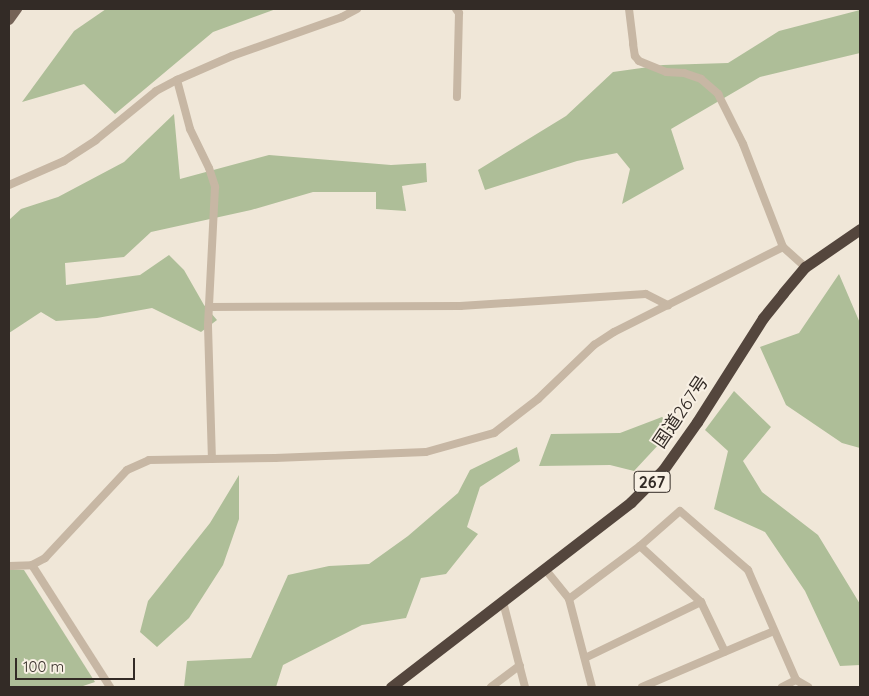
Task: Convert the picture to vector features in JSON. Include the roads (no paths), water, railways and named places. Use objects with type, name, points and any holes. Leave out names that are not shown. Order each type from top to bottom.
[{"type":"highway","name":"国道267号","points":[[391,687],[631,502],[662,470],[697,422],[763,318],[805,267],[860,229]]},
{"type":"main road","points":[[9,20],[17,9]]},
{"type":"street","points":[[9,185],[64,161],[96,140],[156,91],[176,80],[232,56],[342,17],[357,9]]},
{"type":"street","points":[[456,9],[459,13],[457,97]]},
{"type":"street","points":[[629,9],[633,44],[639,62],[666,72],[684,73],[701,79],[718,94],[744,144],[783,246],[805,267]]},
{"type":"street","points":[[176,80],[190,129],[216,187],[209,306],[212,459]]},
{"type":"street","points":[[9,566],[32,565],[45,558],[127,470],[149,460],[426,452],[494,432],[538,399],[594,345],[626,325],[783,246]]},
{"type":"street","points":[[209,306],[460,306],[646,294],[668,305]]},
{"type":"street","points":[[569,599],[640,546],[680,511],[748,570],[796,680],[808,687]]},
{"type":"street","points":[[640,546],[701,602],[725,652]]},
{"type":"street","points":[[32,565],[110,687]]},
{"type":"street","points":[[545,569],[569,599],[592,687]]},
{"type":"street","points":[[503,602],[525,687]]},
{"type":"street","points":[[584,658],[701,602]]},
{"type":"street","points":[[642,687],[652,685],[774,631]]},
{"type":"street","points":[[491,687],[520,665]]},
{"type":"street","points":[[782,687],[796,680]]}]
